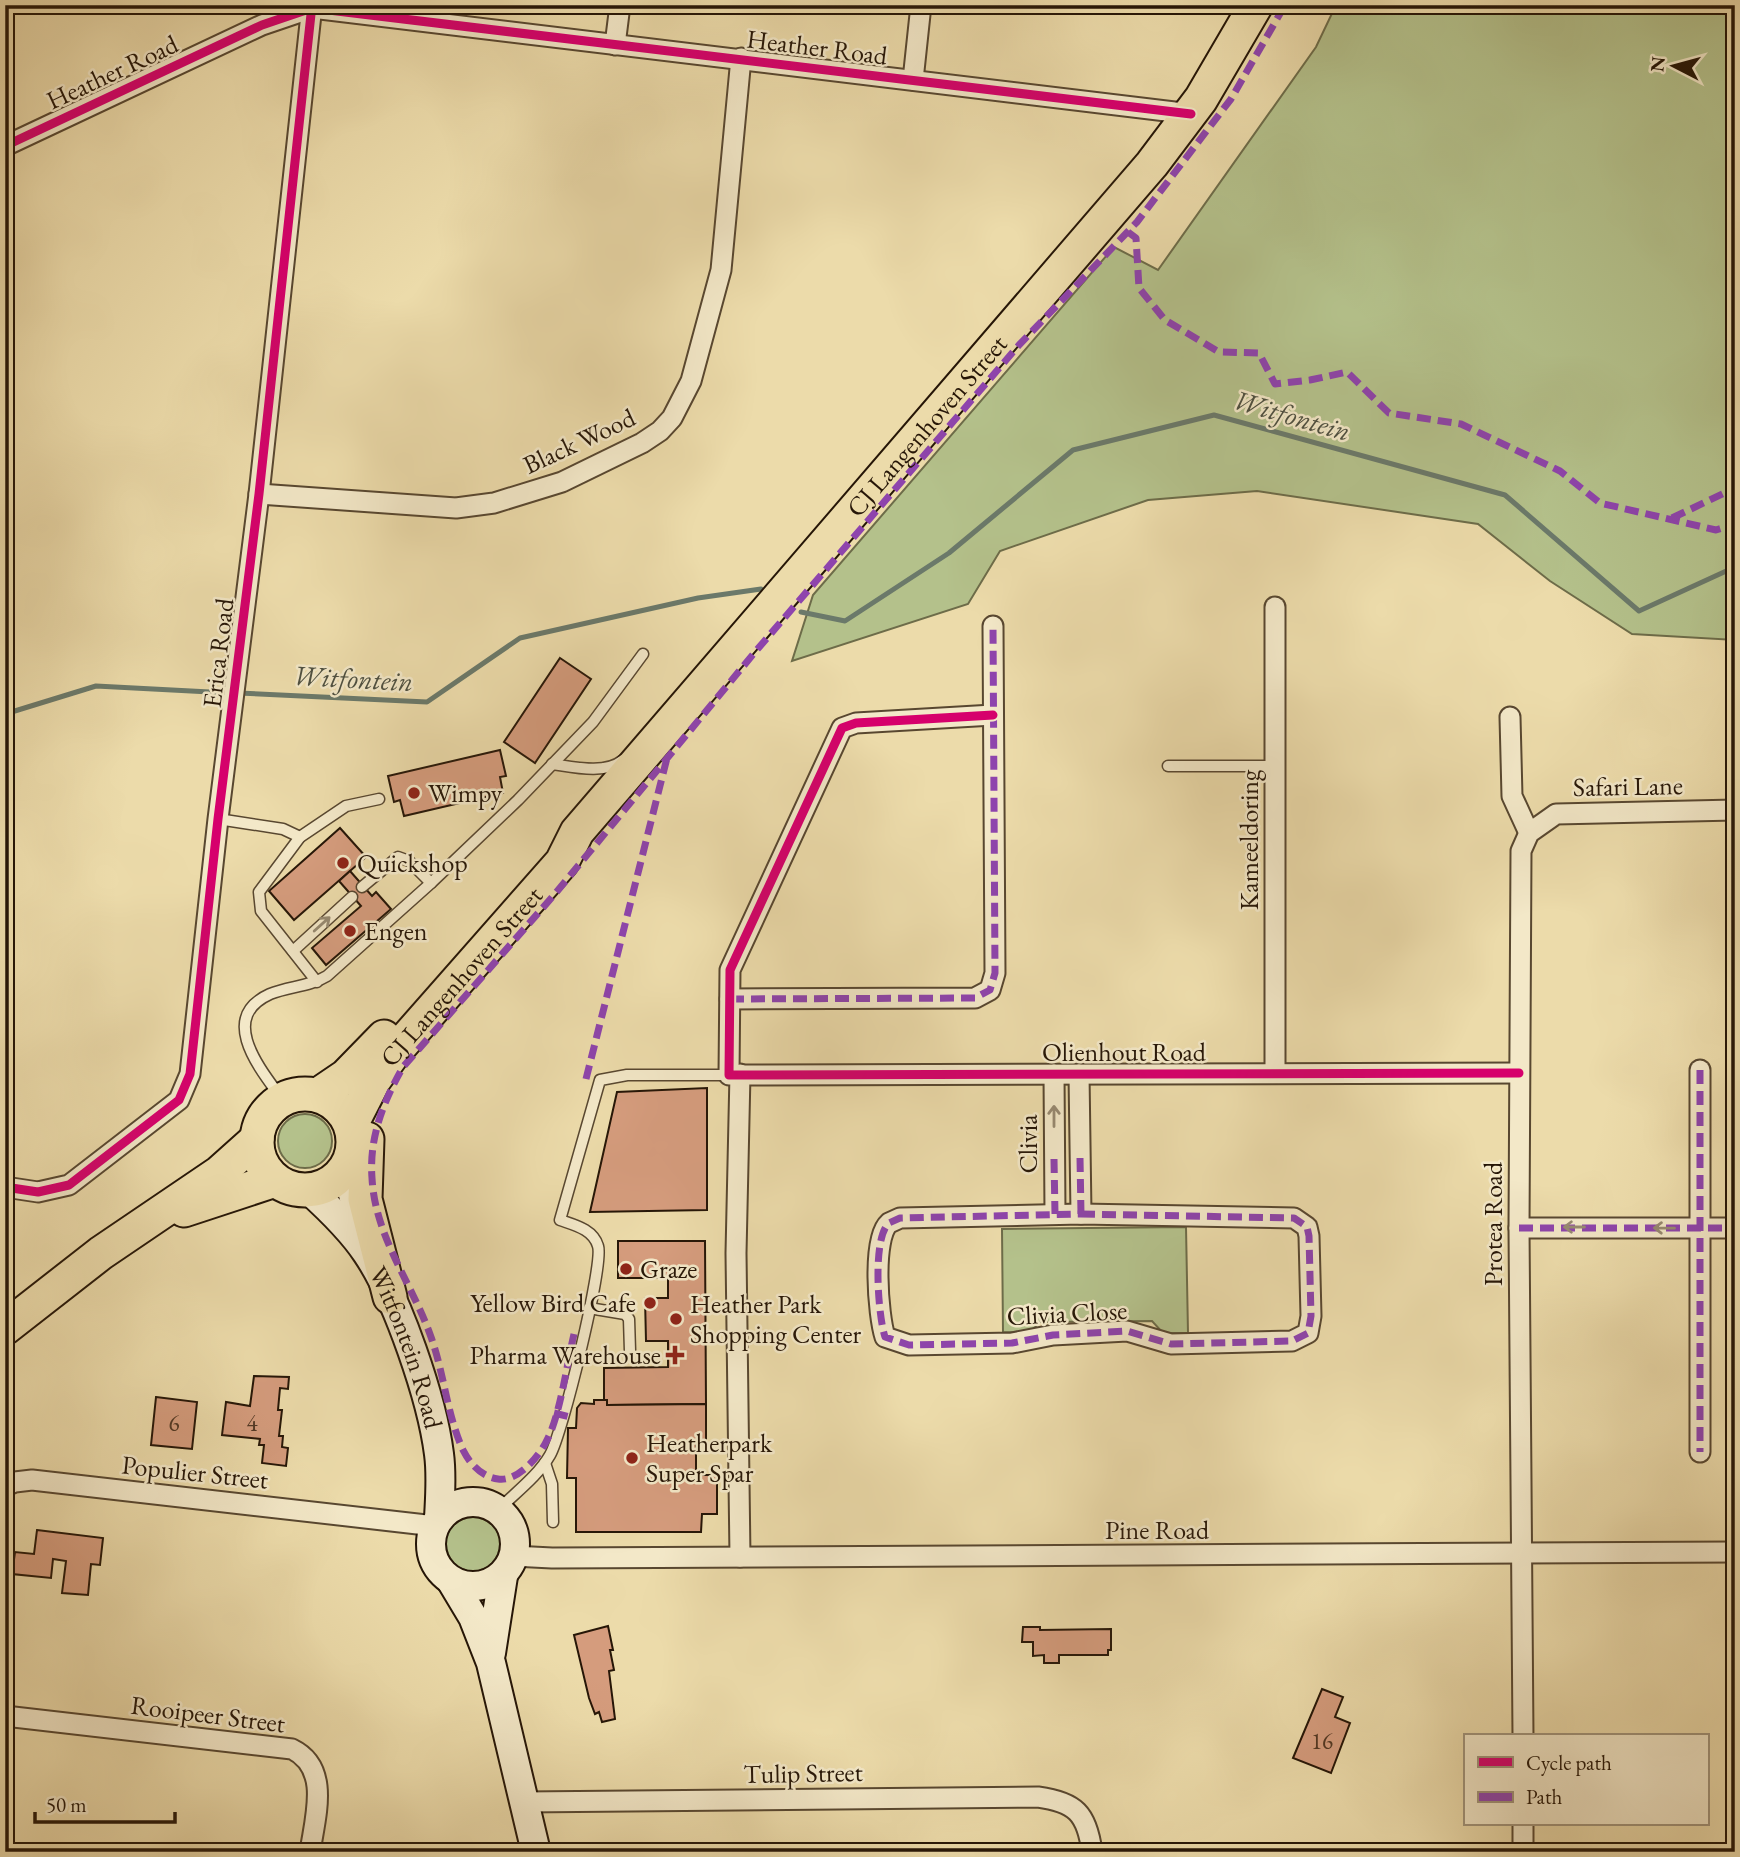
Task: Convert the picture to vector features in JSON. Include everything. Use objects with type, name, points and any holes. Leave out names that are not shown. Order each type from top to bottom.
[{"type":"highway","name":"CJ Langenhoven Street","points":[[318,1095],[362,1061],[526,875],[550,851],[577,832],[1119,205],[1191,114],[1256,5]]},
{"type":"highway","name":"CJ Langenhoven Street","points":[[351,1125],[379,1072],[424,1017],[562,862],[577,832]]},
{"type":"highway","points":[[390,1297],[365,1199],[365,1149],[372,1116],[384,1085],[424,1017]]},
{"type":"highway","points":[[303,1093],[318,1095],[341,1109],[351,1125],[353,1147],[346,1168],[330,1183],[309,1190],[294,1189],[275,1180],[260,1158],[257,1139],[264,1116],[282,1099],[303,1093]]},
{"type":"highway","points":[[5,1328],[101,1253],[226,1167],[257,1139]]},
{"type":"highway","points":[[162,1213],[187,1209],[275,1180]]},
{"type":"main road","name":"Witfontein Road","points":[[346,1168],[367,1254]]},
{"type":"main road","name":"Witfontein Road","points":[[309,1190],[332,1211],[367,1254],[390,1297],[416,1367],[438,1445],[437,1523]]},
{"type":"main road","name":"Witfontein Road","points":[[438,1445],[490,1506]]},
{"type":"main road","points":[[491,1663],[495,1615],[514,1534],[490,1506],[459,1503],[437,1523],[431,1539],[433,1558],[438,1569],[452,1582],[473,1617],[491,1663],[536,1852]]},
{"type":"main road","points":[[452,1582],[473,1586],[508,1566]]},
{"type":"street","points":[[615,45],[620,5]]},
{"type":"street","points":[[913,80],[921,5]]},
{"type":"street","name":"Heather Road","points":[[5,146],[262,24],[312,7],[1191,114]]},
{"type":"street","name":"Erica Road","points":[[5,1187],[38,1192],[69,1185],[179,1100],[186,1088],[193,1055],[218,819],[259,495],[312,7]]},
{"type":"street","name":"Black Wood","points":[[259,495],[456,508],[494,503],[562,482],[642,443],[660,431],[673,418],[691,381],[722,271],[741,58]]},
{"type":"street","name":"Kameeldoring","points":[[1275,607],[1275,1072]]},
{"type":"street","points":[[730,999],[975,998],[990,990],[995,973],[993,626]]},
{"type":"street","points":[[740,1557],[735,1074],[730,999],[732,965],[842,728],[850,723],[993,715]]},
{"type":"street","points":[[1510,716],[1512,796],[1529,833]]},
{"type":"street","name":"Safari Lane","points":[[1529,833],[1556,814],[1735,810]]},
{"type":"street","name":"Protea Road","points":[[1523,1734],[1519,1073],[1521,852],[1529,833]]},
{"type":"street","points":[[1700,1070],[1700,1452]]},
{"type":"street","name":"Olienhout Road","points":[[735,1074],[1519,1073]]},
{"type":"street","name":"Clivia","points":[[1054,1074],[1055,1214]]},
{"type":"street","name":"Clivia","points":[[1079,1074],[1081,1214]]},
{"type":"street","name":"Clivia Close","points":[[1081,1214],[1294,1218],[1307,1227],[1309,1236],[1311,1316],[1308,1333],[1292,1341],[1208,1343],[1158,1342],[1127,1331],[1053,1335],[1012,1343],[909,1345],[885,1337],[880,1302],[880,1241],[889,1223],[900,1218],[1081,1214]]},
{"type":"street","points":[[1519,1228],[1735,1228]]},
{"type":"street","name":"Populier Street","points":[[5,1486],[32,1480],[437,1523]]},
{"type":"street","name":"Pine Road","points":[[508,1566],[579,1558],[1735,1552]]},
{"type":"street","name":"Rooipeer Street","points":[[5,1716],[292,1749],[306,1757],[317,1775],[310,1852]]},
{"type":"street","name":"Tulip Street","points":[[524,1801],[1038,1797],[1065,1801],[1079,1811],[1091,1839],[1092,1852]]},
{"type":"street","points":[[1523,1826],[1523,1852]]},
{"type":"lane","points":[[282,1099],[249,1052],[245,1041],[246,1023],[254,1007],[267,995],[317,982],[337,968],[431,883],[593,722],[643,654]]},
{"type":"lane","points":[[552,764],[589,768],[616,766],[692,699]]},
{"type":"lane","points":[[1168,766],[1275,766]]},
{"type":"lane","points":[[317,982],[261,911],[257,896],[261,885],[300,837],[345,806],[379,799]]},
{"type":"lane","points":[[218,819],[284,829],[300,837]]},
{"type":"lane","points":[[362,887],[398,857],[409,861],[431,883]]},
{"type":"lane","points":[[293,951],[352,897]]},
{"type":"lane","points":[[490,1506],[545,1462],[558,1437],[601,1257],[597,1242],[584,1228],[560,1220],[600,1080],[627,1075],[735,1074]]},
{"type":"lane","points":[[589,1308],[625,1314],[629,1319],[630,1351]]},
{"type":"lane","points":[[545,1462],[552,1484],[553,1522]]},
{"type":"green space","points":[[1336,5],[1735,5],[1735,640],[1632,634],[1550,581],[1478,524],[1257,491],[1148,500],[1000,551],[968,604],[792,661],[813,595],[1114,247],[1158,270],[1316,47]]},
{"type":"green space","points":[[310,1114],[320,1118],[328,1126],[332,1141],[328,1156],[320,1164],[300,1168],[290,1164],[282,1156],[278,1136],[282,1126],[290,1118]]},
{"type":"green space","points":[[1186,1227],[1188,1333],[1163,1333],[1152,1321],[1040,1322],[1029,1333],[1003,1332],[1002,1229]]},
{"type":"green space","points":[[473,1517],[492,1525],[500,1544],[492,1563],[473,1571],[454,1563],[446,1544],[454,1525]]},
{"type":"building","points":[[560,658],[591,679],[535,763],[504,742]]},
{"type":"building","points":[[500,750],[506,776],[500,777],[503,793],[404,816],[400,800],[394,802],[388,776]]},
{"type":"building","points":[[340,828],[366,857],[294,920],[269,891]]},
{"type":"building","points":[[350,871],[372,896],[376,892],[391,909],[326,965],[312,948],[361,906],[339,881]]},
{"type":"building","points":[[707,1088],[707,1210],[590,1212],[617,1092]]},
{"type":"building","name":"Heather Park Shopping Center","points":[[618,1241],[705,1241],[706,1404],[607,1405],[607,1400],[604,1400],[604,1368],[668,1367],[668,1341],[646,1341],[645,1298],[668,1298],[668,1278],[618,1278]]},
{"type":"building","points":[[254,1376],[289,1377],[288,1389],[280,1388],[278,1410],[282,1410],[279,1436],[283,1436],[282,1447],[288,1448],[286,1466],[262,1463],[264,1445],[259,1445],[260,1439],[222,1435],[226,1402],[250,1406]]},
{"type":"building","points":[[156,1397],[197,1402],[192,1449],[151,1445]]},
{"type":"building","name":"Heatherpark Super Spar","points":[[594,1400],[607,1400],[607,1405],[706,1404],[706,1441],[696,1441],[696,1475],[717,1475],[717,1514],[702,1514],[701,1532],[576,1532],[576,1478],[567,1478],[568,1428],[576,1428],[577,1408],[581,1403],[594,1404]]},
{"type":"building","points":[[37,1530],[103,1538],[100,1565],[91,1564],[88,1595],[62,1593],[66,1561],[53,1559],[51,1578],[12,1574],[15,1552],[34,1554]]},
{"type":"building","points":[[608,1626],[613,1650],[610,1650],[614,1670],[609,1671],[615,1719],[602,1722],[599,1712],[595,1714],[589,1698],[574,1635]]},
{"type":"building","points":[[1023,1627],[1040,1627],[1040,1630],[1111,1629],[1111,1650],[1108,1650],[1108,1655],[1059,1655],[1059,1663],[1044,1663],[1044,1655],[1033,1656],[1033,1642],[1022,1642]]},
{"type":"building","points":[[1322,1689],[1343,1697],[1335,1717],[1350,1723],[1331,1773],[1293,1758]]},
{"type":"waterway","name":"Witfontein","points":[[801,612],[845,621],[949,553],[1073,450],[1214,415],[1505,495],[1639,611],[1735,567]]},
{"type":"waterway","name":"Witfontein","points":[[238,693],[427,702],[520,638],[698,598],[761,589]]},
{"type":"waterway","name":"Witfontein","points":[[5,714],[96,686],[229,693]]},
{"type":"marked path","points":[[574,1334],[555,1419],[542,1448],[526,1468],[512,1477],[498,1479],[482,1473],[463,1450],[431,1337],[387,1240],[375,1200],[372,1178],[375,1135],[396,1080],[403,1067],[554,895],[755,652],[1019,345],[1137,222],[1231,99],[1285,5]]},
{"type":"marked path","points":[[1128,232],[1136,238],[1139,288],[1165,320],[1219,352],[1259,353],[1275,384],[1347,372],[1389,413],[1461,424],[1560,471],[1600,503],[1716,530],[1735,524]]},
{"type":"marked path","points":[[1672,518],[1735,488]]},
{"type":"marked path","points":[[730,999],[975,998],[990,990],[995,973],[993,626]]},
{"type":"marked path","points":[[586,1079],[667,758]]},
{"type":"marked path","points":[[1700,1070],[1700,1452]]},
{"type":"marked path","points":[[1080,1158],[1081,1214]]},
{"type":"marked path","points":[[1054,1159],[1055,1214]]},
{"type":"marked path","points":[[1081,1214],[1294,1218],[1307,1227],[1309,1236],[1311,1316],[1308,1333],[1292,1341],[1171,1344],[1127,1331],[1053,1335],[1012,1343],[909,1345],[885,1337],[880,1312],[878,1260],[880,1244],[889,1223],[900,1218],[1081,1214]]},
{"type":"marked path","points":[[1519,1228],[1735,1228]]},
{"type":"marked path","points":[[554,1413],[574,1418]]},
{"type":"cycle path","points":[[5,1187],[38,1192],[69,1185],[179,1100],[190,1074],[218,819],[259,494],[312,5]]},
{"type":"cycle path","points":[[5,146],[262,25],[312,8],[1191,114]]},
{"type":"cycle path","points":[[993,715],[856,723],[842,728],[730,970],[729,1075],[1519,1073]]},
{"type":"place","name":"Wimpy","points":[[414,793]]},
{"type":"place","name":"Quickshop","points":[[343,863]]},
{"type":"place","name":"Engen","points":[[350,931]]},
{"type":"place","name":"Graze","points":[[626,1269]]},
{"type":"place","name":"Yellow Bird Cafe","points":[[650,1303]]},
{"type":"place","name":"Heather Park Shopping Center","points":[[676,1319]]},
{"type":"place","name":"Pharma Warehouse","points":[[675,1355]]},
{"type":"place","name":"Heatherpark Super Spar","points":[[632,1458]]}]
